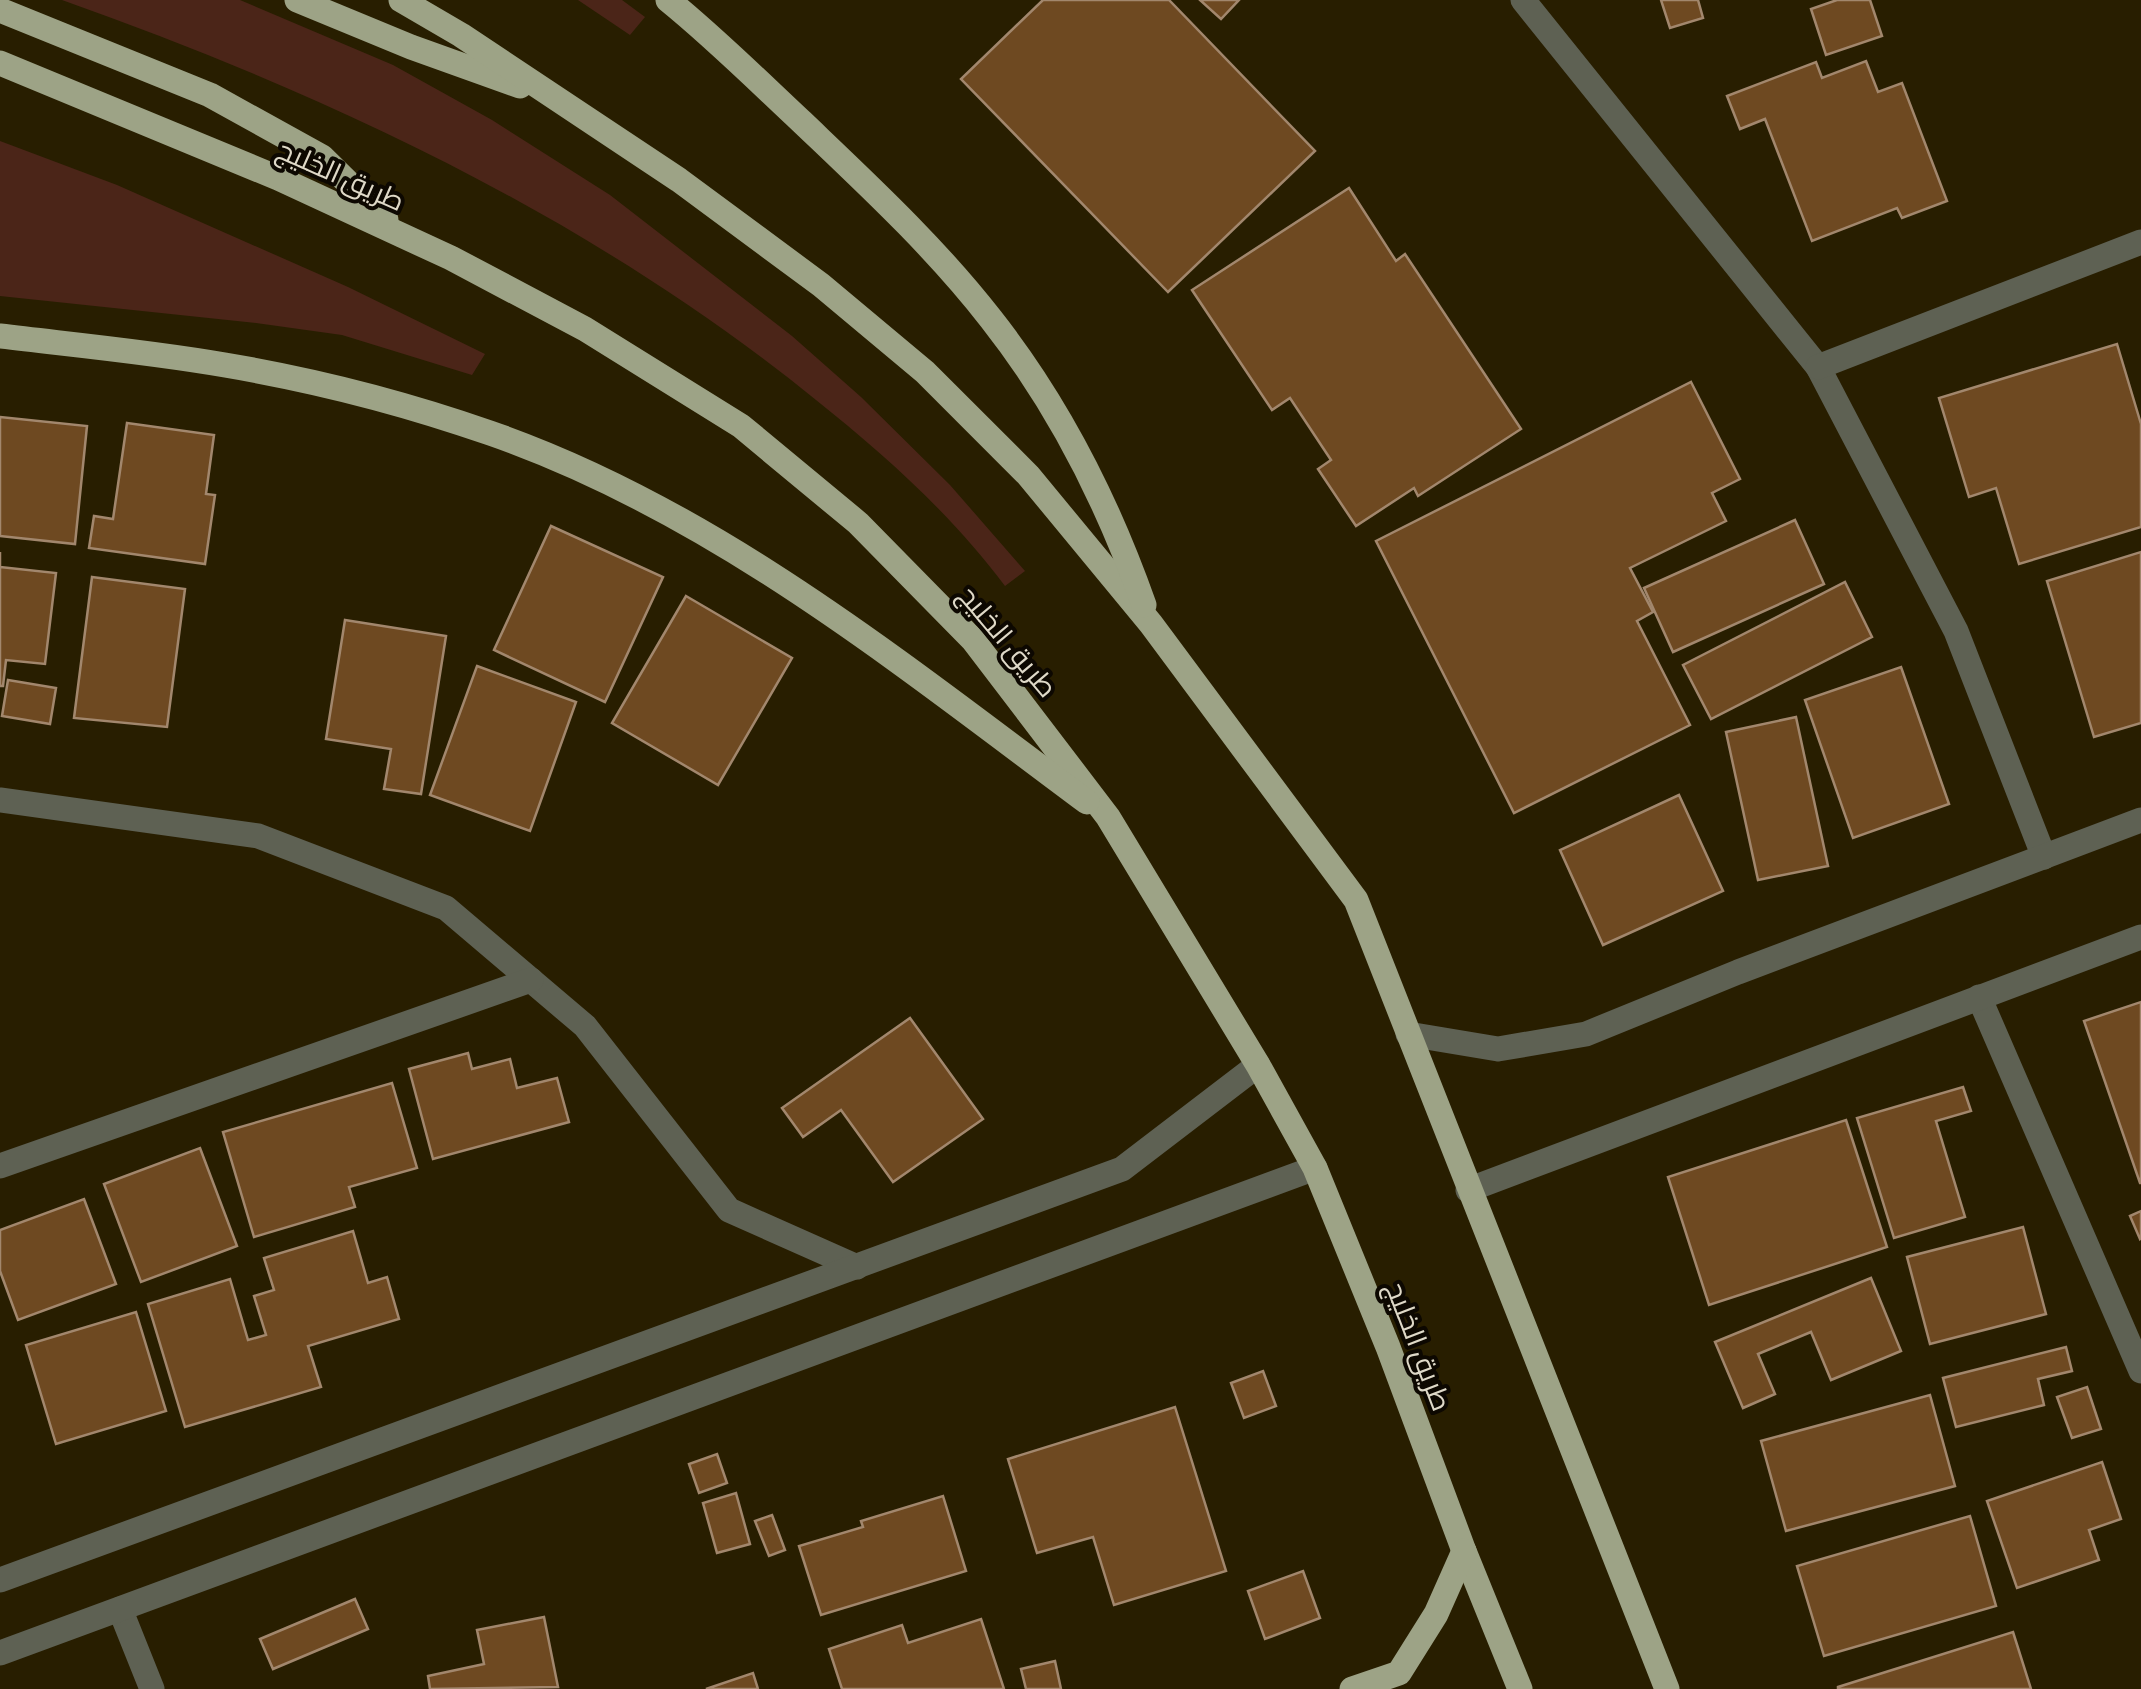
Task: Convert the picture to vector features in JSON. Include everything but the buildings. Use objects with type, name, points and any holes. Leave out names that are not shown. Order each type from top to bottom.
[{"type":"main road","points":[[297,0],[411,47],[558,100]]},
{"type":"main road","points":[[401,0],[679,180],[806,274],[925,372],[1028,475],[1151,624],[1356,900],[1667,1689]]},
{"type":"main road","points":[[668,0],[884,199],[992,320],[1045,398],[1093,480],[1127,556],[1151,624]]},
{"type":"main road","points":[[0,10],[210,95],[322,157],[401,235]]},
{"type":"main road","name":"طريق الخليج","points":[[0,64],[278,178],[452,258],[585,329],[741,426],[858,523],[973,640],[1108,818],[1258,1065],[1315,1168],[1520,1689]]},
{"type":"main road","points":[[0,336],[226,365],[360,394],[491,433],[580,471],[702,532],[864,637],[1108,818]]},
{"type":"main road","points":[[1352,1689],[1399,1673],[1436,1614],[1464,1551]]},
{"type":"street","points":[[1524,0],[1818,368],[1956,631],[2044,856]]},
{"type":"street","points":[[1818,368],[2141,242]]},
{"type":"street","points":[[0,800],[258,836],[446,908],[584,1026],[729,1210],[857,1267]]},
{"type":"street","points":[[1408,1034],[1498,1049],[1586,1034],[1756,965],[2141,820]]},
{"type":"street","points":[[1468,1190],[2141,937]]},
{"type":"street","points":[[0,1166],[530,980]]},
{"type":"street","points":[[1979,998],[2141,1371]]},
{"type":"street","points":[[1,1577],[1122,1169],[1258,1065]]},
{"type":"street","points":[[0,1653],[1315,1168]]},
{"type":"street","points":[[120,1609],[152,1689]]},
{"type":"shaded area","points":[[62,0],[240,0],[393,65],[492,120],[610,195],[792,336],[950,485],[1025,571],[1005,586],[916,487],[816,400],[731,335],[551,219],[360,121],[163,37]]},
{"type":"shaded area","points":[[578,0],[622,0],[645,17],[630,35]]},
{"type":"shaded area","points":[[0,141],[117,185],[348,287],[485,354],[472,375],[342,335],[0,296]]}]
